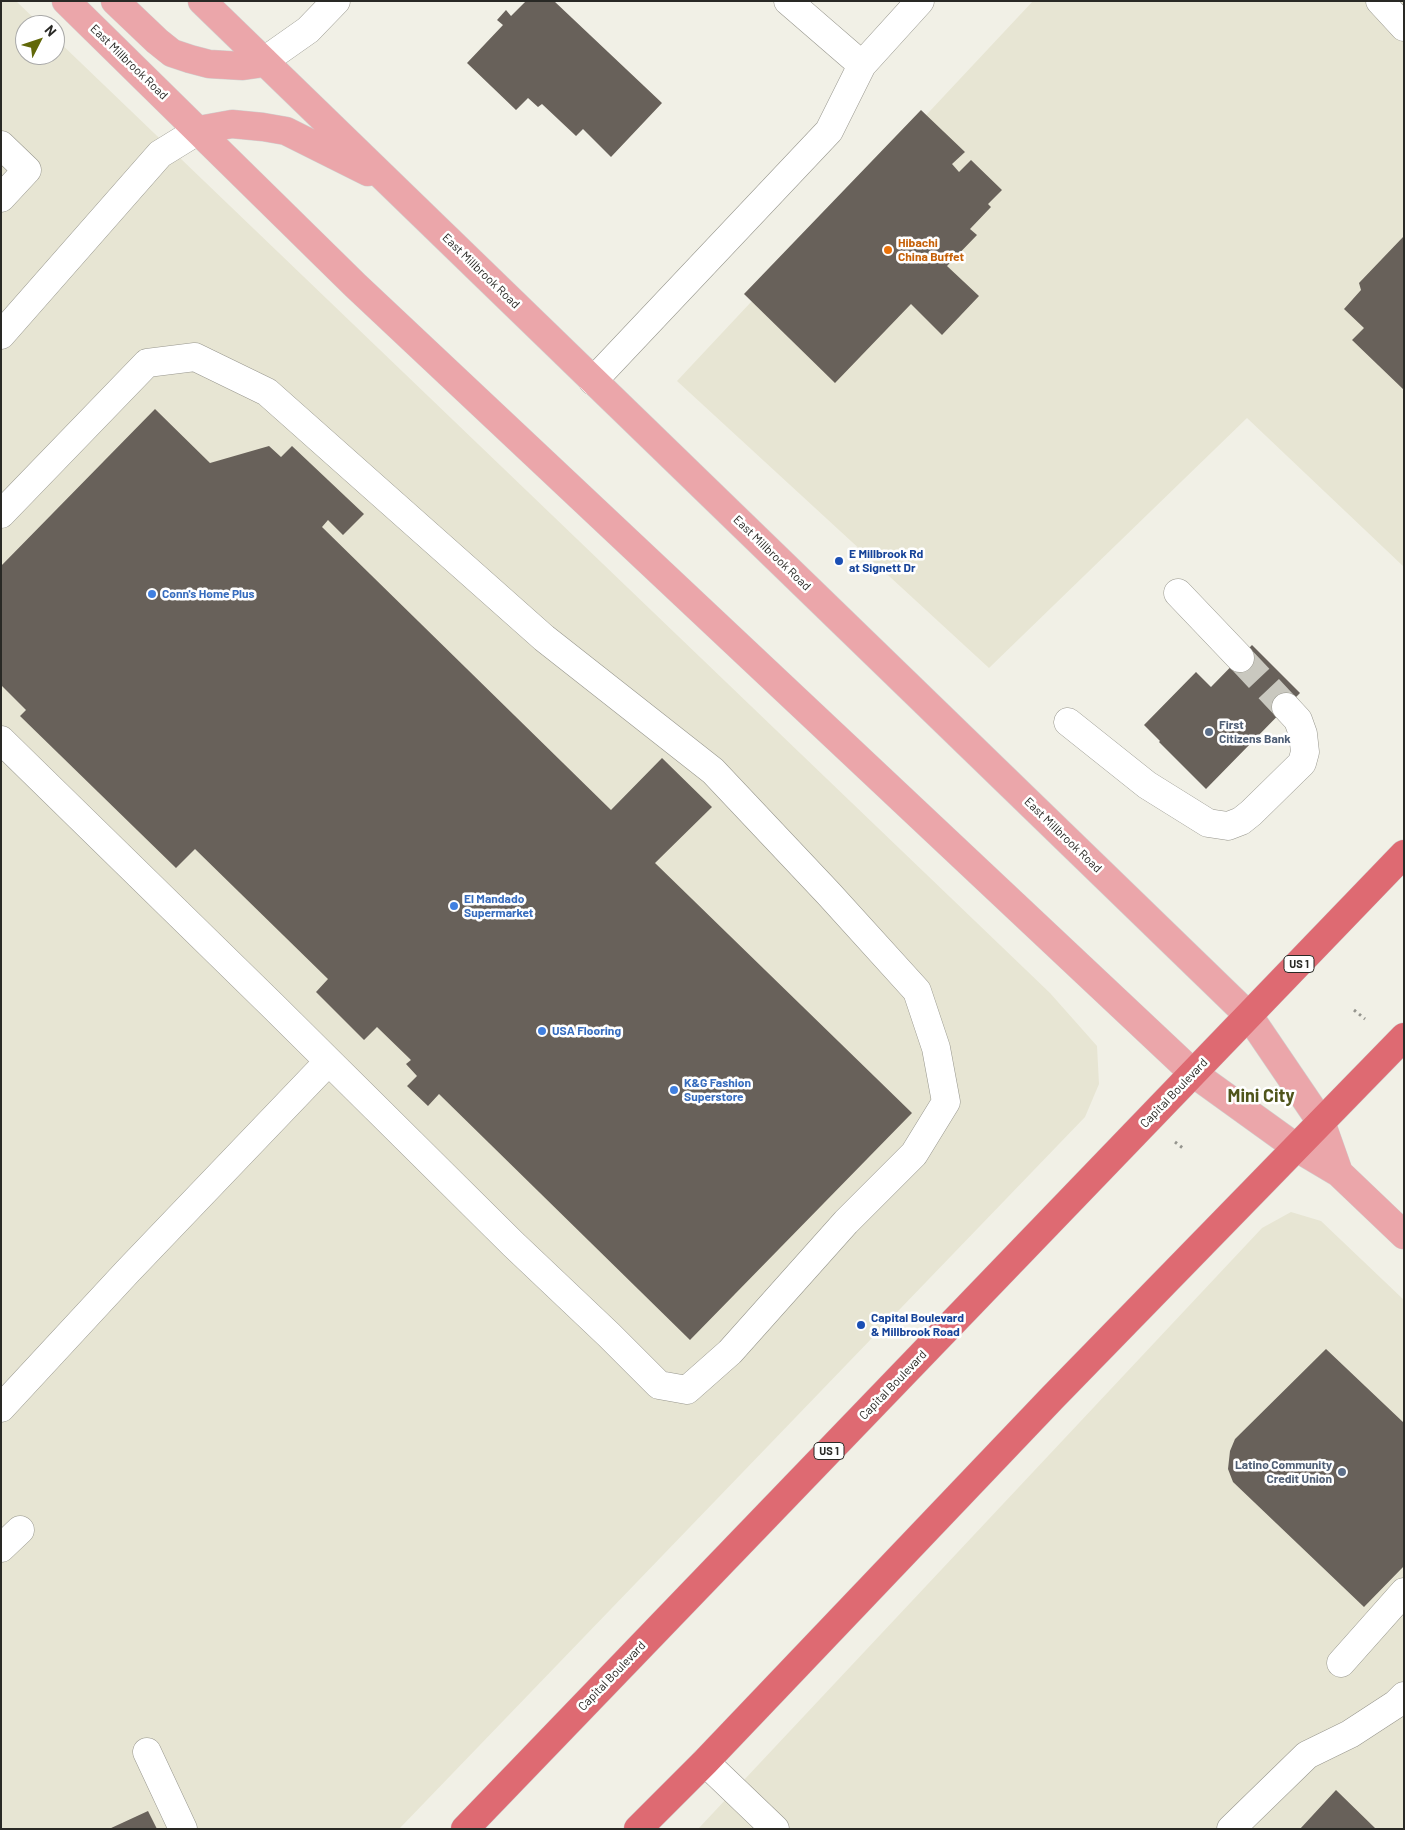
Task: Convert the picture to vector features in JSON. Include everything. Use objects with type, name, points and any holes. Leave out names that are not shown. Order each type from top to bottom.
[{"type":"highway","name":"Capital Boulevard","points":[[465,1829],[1404,854]]},
{"type":"highway","points":[[638,1829],[706,1762],[1053,1397],[1404,1037]]},
{"type":"main road","name":"East Millbrook Road","points":[[66,1],[362,292],[1193,1072],[1297,1148],[1339,1173]]},
{"type":"main road","points":[[116,1],[156,41],[172,53],[209,64],[243,66],[264,61]]},
{"type":"main road","name":"East Millbrook Road","points":[[202,1],[1249,1016],[1321,1122],[1339,1173]]},
{"type":"main road","points":[[199,130],[232,124],[286,131],[388,181]]},
{"type":"main road","points":[[1339,1173],[1404,1235]]},
{"type":"street","points":[[264,61],[308,30],[336,1]]},
{"type":"street","points":[[788,1],[862,65]]},
{"type":"street","points":[[593,380],[829,130],[862,65],[920,1]]},
{"type":"street","points":[[1380,1],[1404,27]]},
{"type":"street","points":[[1,335],[160,154],[199,130]]},
{"type":"street","points":[[1,198],[27,170],[3,153]]},
{"type":"street","points":[[1,514],[147,363],[195,357],[267,392],[544,638],[713,771],[917,991],[936,1048],[946,1102],[914,1154],[846,1222],[730,1352],[687,1390],[659,1385],[1,740]]},
{"type":"street","points":[[1178,593],[1240,658]]},
{"type":"street","points":[[1068,722],[1147,785],[1208,823],[1228,826],[1241,821],[1251,813],[1302,762],[1305,752],[1303,734],[1298,720],[1286,707]]},
{"type":"street","points":[[1,1408],[127,1272],[328,1062]]},
{"type":"street","points":[[1341,1663],[1404,1592]]},
{"type":"street","points":[[1231,1829],[1307,1755],[1350,1734],[1403,1698]]},
{"type":"street","points":[[147,1752],[183,1829]]},
{"type":"street","points":[[706,1762],[775,1829]]},
{"type":"path","points":[[1354,1010],[1365,1018]]},
{"type":"path","points":[[1175,1142],[1184,1149]]},
{"type":"shaded area","points":[[1,1],[16,1],[31,15],[15,15],[15,65],[65,65],[65,48],[1050,993],[1097,1046],[1099,1084],[1085,1117],[399,1829],[1,1829]]},
{"type":"shaded area","points":[[1033,1],[1404,1],[1404,567],[1247,418],[989,668],[677,381]]},
{"type":"shaded area","points":[[1291,1212],[1321,1221],[1404,1300],[1404,1829],[698,1829],[1262,1228]]},
{"type":"building","points":[[526,1],[554,1],[662,103],[611,157],[583,129],[576,136],[542,104],[538,107],[528,98],[516,110],[467,63],[503,25],[497,20],[506,10],[511,16]]},
{"type":"building","points":[[921,110],[965,152],[952,164],[959,172],[971,160],[1002,190],[988,204],[991,207],[970,229],[977,235],[947,266],[979,296],[942,335],[911,304],[835,383],[744,294]]},
{"type":"building","points":[[1404,236],[1404,390],[1352,340],[1364,328],[1344,309],[1361,290],[1359,283]]},
{"type":"building","points":[[155,409],[210,463],[269,446],[281,457],[292,446],[364,514],[343,535],[328,520],[322,527],[611,810],[662,758],[712,807],[655,863],[912,1113],[690,1340],[439,1094],[428,1106],[407,1086],[417,1076],[406,1064],[411,1060],[377,1027],[364,1040],[316,992],[328,979],[195,849],[176,868],[20,716],[26,710],[1,685],[1,566]]},
{"type":"building","points":[[1252,645],[1300,693],[1206,789],[1144,725],[1196,672],[1211,687]]},
{"type":"building","points":[[1326,1349],[1404,1423],[1404,1566],[1364,1607],[1233,1482],[1228,1469],[1230,1451],[1235,1439]]},
{"type":"building","points":[[1336,1790],[1376,1829],[1300,1829]]},
{"type":"building","points":[[148,1811],[157,1829],[109,1829]]},
{"type":"tunnel","points":[[1240,658],[1286,707]]},
{"type":"place","name":"Hibachi China Buffet","points":[[888,250]]},
{"type":"place","name":"E Millbrook Rd at Signett Dr","points":[[839,561]]},
{"type":"place","name":"Conn's Home Plus","points":[[152,594]]},
{"type":"place","name":"First Citizens Bank","points":[[1209,732]]},
{"type":"place","name":"El Mandado Supermarket","points":[[454,906]]},
{"type":"place","name":"USA Flooring","points":[[542,1031]]},
{"type":"place","name":"K&G Fashion Superstore","points":[[674,1090]]},
{"type":"place","name":"Capital Boulevard & Millbrook Road","points":[[861,1325]]},
{"type":"place","name":"Latino Community Credit Union","points":[[1342,1472]]},
{"type":"district","name":"Mini City","points":[[1261,1096]]}]
